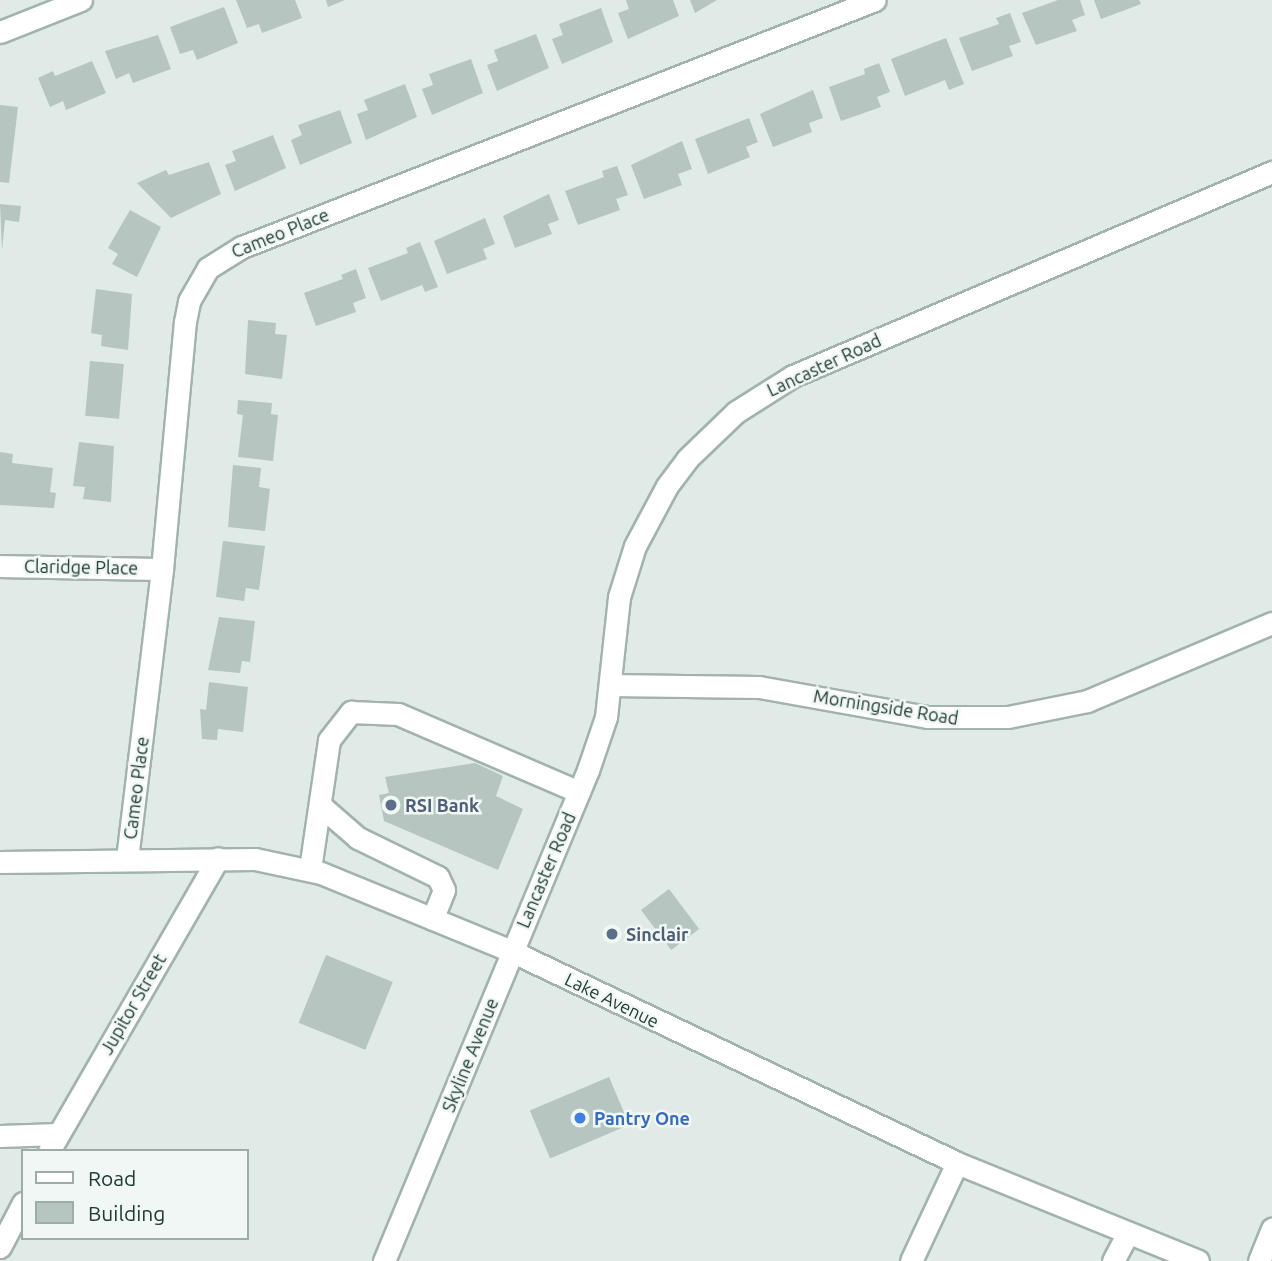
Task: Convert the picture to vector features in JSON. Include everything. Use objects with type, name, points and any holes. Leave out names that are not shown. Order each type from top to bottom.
[{"type":"street","points":[[0,32],[81,0]]},
{"type":"street","name":"Cameo Place","points":[[127,859],[162,569],[185,322],[198,283],[223,255],[875,0]]},
{"type":"street","name":"Lancaster Road","points":[[511,951],[579,792],[606,717],[618,597],[635,546],[687,459],[736,412],[793,376],[1272,172]]},
{"type":"street","name":"Claridge Place","points":[[0,566],[162,569]]},
{"type":"street","name":"Morningside Road","points":[[610,685],[759,687],[927,717],[1008,717],[1087,701],[1272,623]]},
{"type":"street","points":[[310,869],[329,740],[351,712],[398,714],[579,792]]},
{"type":"street","points":[[321,806],[358,838],[438,877],[444,890],[432,919]]},
{"type":"street","name":"Lake Avenue","points":[[0,862],[218,858],[290,863],[310,869],[511,951],[957,1163],[1198,1261]]},
{"type":"street","name":"Jupitor Street","points":[[54,1142],[218,858]]},
{"type":"street","name":"Skyline Avenue","points":[[384,1261],[511,951]]},
{"type":"street","points":[[0,1136],[54,1142]]},
{"type":"street","points":[[911,1261],[957,1163]]},
{"type":"street","points":[[0,1246],[21,1207]]},
{"type":"street","points":[[1259,1261],[1272,1228]]},
{"type":"street","points":[[1113,1261],[1128,1233]]},
{"type":"building","points":[[236,0],[295,0],[302,18],[262,33],[259,24],[247,28]]},
{"type":"building","points":[[326,0],[345,0],[328,7]]},
{"type":"building","points":[[626,0],[673,0],[679,16],[628,39],[618,13],[629,9]]},
{"type":"building","points":[[690,0],[717,0],[695,13]]},
{"type":"building","points":[[1058,0],[1080,0],[1085,15],[1072,20],[1077,31],[1036,45],[1022,13]]},
{"type":"building","points":[[1094,0],[1139,0],[1141,4],[1101,19]]},
{"type":"building","points":[[224,7],[238,43],[197,60],[193,50],[180,54],[170,27]]},
{"type":"building","points":[[601,8],[613,42],[562,64],[552,39],[563,35],[559,24]]},
{"type":"building","points":[[1010,13],[1021,42],[1009,46],[1013,56],[972,71],[959,38],[999,24],[996,18]]},
{"type":"building","points":[[536,34],[549,68],[497,91],[487,65],[498,61],[494,50]]},
{"type":"building","points":[[158,35],[171,69],[133,83],[129,73],[116,79],[105,51]]},
{"type":"building","points":[[946,38],[964,84],[949,90],[945,80],[905,96],[891,59]]},
{"type":"building","points":[[471,59],[483,93],[432,115],[422,89],[433,85],[429,74]]},
{"type":"building","points":[[92,61],[106,93],[66,110],[63,101],[50,107],[38,78],[53,71],[55,76]]},
{"type":"building","points":[[879,63],[890,92],[877,97],[881,107],[841,121],[829,87],[865,74],[864,69]]},
{"type":"building","points":[[405,84],[417,117],[366,140],[357,114],[368,110],[364,100]]},
{"type":"building","points":[[813,90],[823,118],[809,123],[812,132],[773,147],[760,114]]},
{"type":"building","points":[[0,105],[18,107],[9,183],[0,182]]},
{"type":"building","points":[[340,110],[352,143],[300,165],[291,140],[302,135],[298,125]]},
{"type":"building","points":[[749,118],[758,142],[746,147],[750,157],[708,174],[695,139]]},
{"type":"building","points":[[273,135],[286,168],[235,191],[225,165],[236,161],[232,151]]},
{"type":"building","points":[[682,141],[692,169],[678,174],[682,185],[644,199],[631,165]]},
{"type":"building","points":[[209,162],[221,194],[171,218],[137,183],[166,170],[169,175]]},
{"type":"building","points":[[617,166],[628,195],[616,199],[620,210],[578,225],[565,191],[604,177],[602,171]]},
{"type":"building","points":[[549,194],[559,220],[548,224],[552,234],[515,248],[503,216]]},
{"type":"building","points":[[0,204],[21,206],[19,222],[5,220],[2,250]]},
{"type":"building","points":[[130,210],[161,227],[137,277],[112,264],[118,254],[108,248]]},
{"type":"building","points":[[485,218],[495,244],[483,249],[487,259],[447,274],[434,241]]},
{"type":"building","points":[[420,242],[438,287],[425,292],[422,285],[381,301],[368,268],[408,253],[406,248]]},
{"type":"building","points":[[356,269],[366,298],[353,303],[356,312],[316,326],[304,293],[343,279],[341,275]]},
{"type":"building","points":[[96,289],[132,294],[128,350],[101,346],[102,335],[91,333]]},
{"type":"building","points":[[248,320],[276,323],[275,334],[287,335],[282,379],[245,374]]},
{"type":"building","points":[[90,361],[124,364],[119,419],[85,416]]},
{"type":"building","points":[[238,400],[272,403],[271,414],[278,415],[273,461],[238,457],[243,415],[237,414]]},
{"type":"building","points":[[79,442],[114,446],[111,502],[83,499],[85,487],[73,486]]},
{"type":"building","points":[[0,452],[13,454],[12,463],[53,468],[50,492],[56,493],[54,508],[0,505]]},
{"type":"building","points":[[233,465],[261,468],[259,487],[270,489],[265,531],[228,527]]},
{"type":"building","points":[[223,541],[265,546],[259,590],[246,588],[244,601],[216,597]]},
{"type":"building","points":[[219,617],[255,621],[250,662],[242,661],[240,673],[208,670]]},
{"type":"building","points":[[209,682],[248,687],[243,732],[218,729],[217,740],[202,739],[200,709],[206,710]]},
{"type":"building","points":[[475,763],[503,776],[496,796],[523,809],[498,870],[384,821],[379,795],[389,793],[385,777]]},
{"type":"building","points":[[669,889],[699,929],[671,950],[641,910]]},
{"type":"building","points":[[326,955],[393,982],[365,1050],[299,1023]]},
{"type":"building","name":"Pantry One","points":[[609,1077],[629,1125],[550,1158],[530,1111]]},
{"type":"place","name":"RSI Bank","points":[[391,805]]},
{"type":"place","name":"Sinclair","points":[[612,934]]},
{"type":"place","name":"Pantry One","points":[[580,1118]]}]
